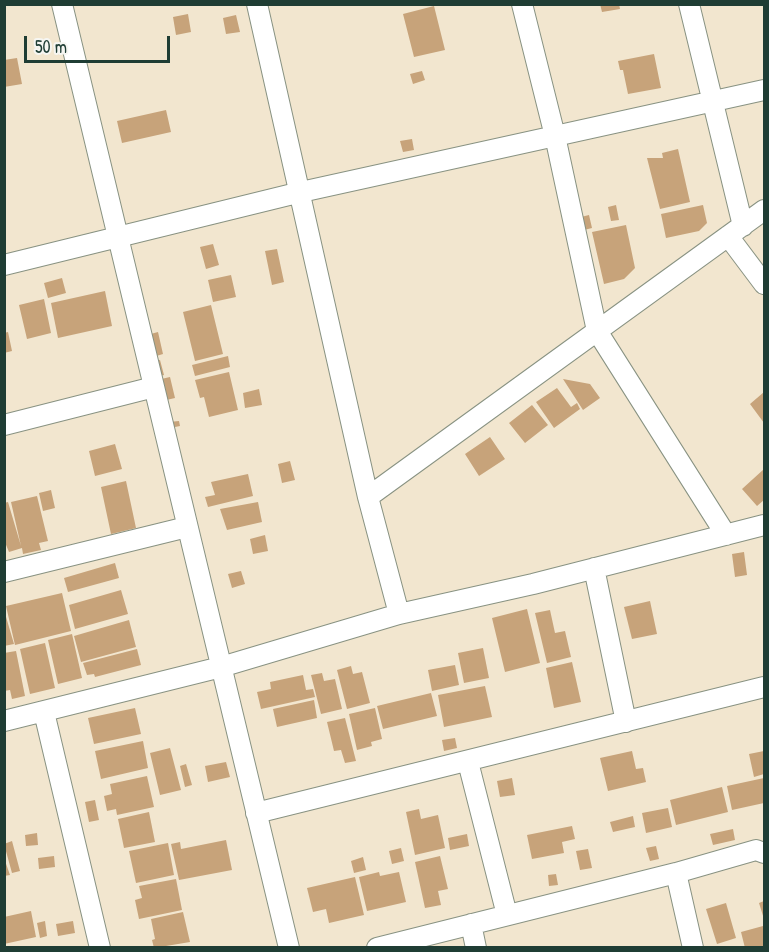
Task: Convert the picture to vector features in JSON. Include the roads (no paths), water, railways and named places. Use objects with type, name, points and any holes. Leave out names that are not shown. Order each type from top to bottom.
[{"type":"street","points":[[62,4],[289,948]]},
{"type":"street","points":[[257,4],[368,497],[399,614]]},
{"type":"street","points":[[522,4],[555,136],[597,331],[726,535]]},
{"type":"street","points":[[689,4],[713,103],[736,231],[765,285]]},
{"type":"street","points":[[4,265],[301,192],[765,90]]},
{"type":"street","points":[[368,497],[765,210]]},
{"type":"street","points":[[4,425],[154,387]]},
{"type":"street","points":[[4,721],[221,667],[399,614],[765,525]]},
{"type":"street","points":[[4,572],[188,527]]},
{"type":"street","points":[[594,568],[626,722]]},
{"type":"street","points":[[256,813],[765,687]]},
{"type":"street","points":[[44,712],[100,948]]},
{"type":"street","points":[[468,762],[507,915]]},
{"type":"street","points":[[377,948],[676,873],[756,850],[765,853]]},
{"type":"street","points":[[676,873],[693,948]]},
{"type":"street","points":[[471,924],[476,948]]}]
